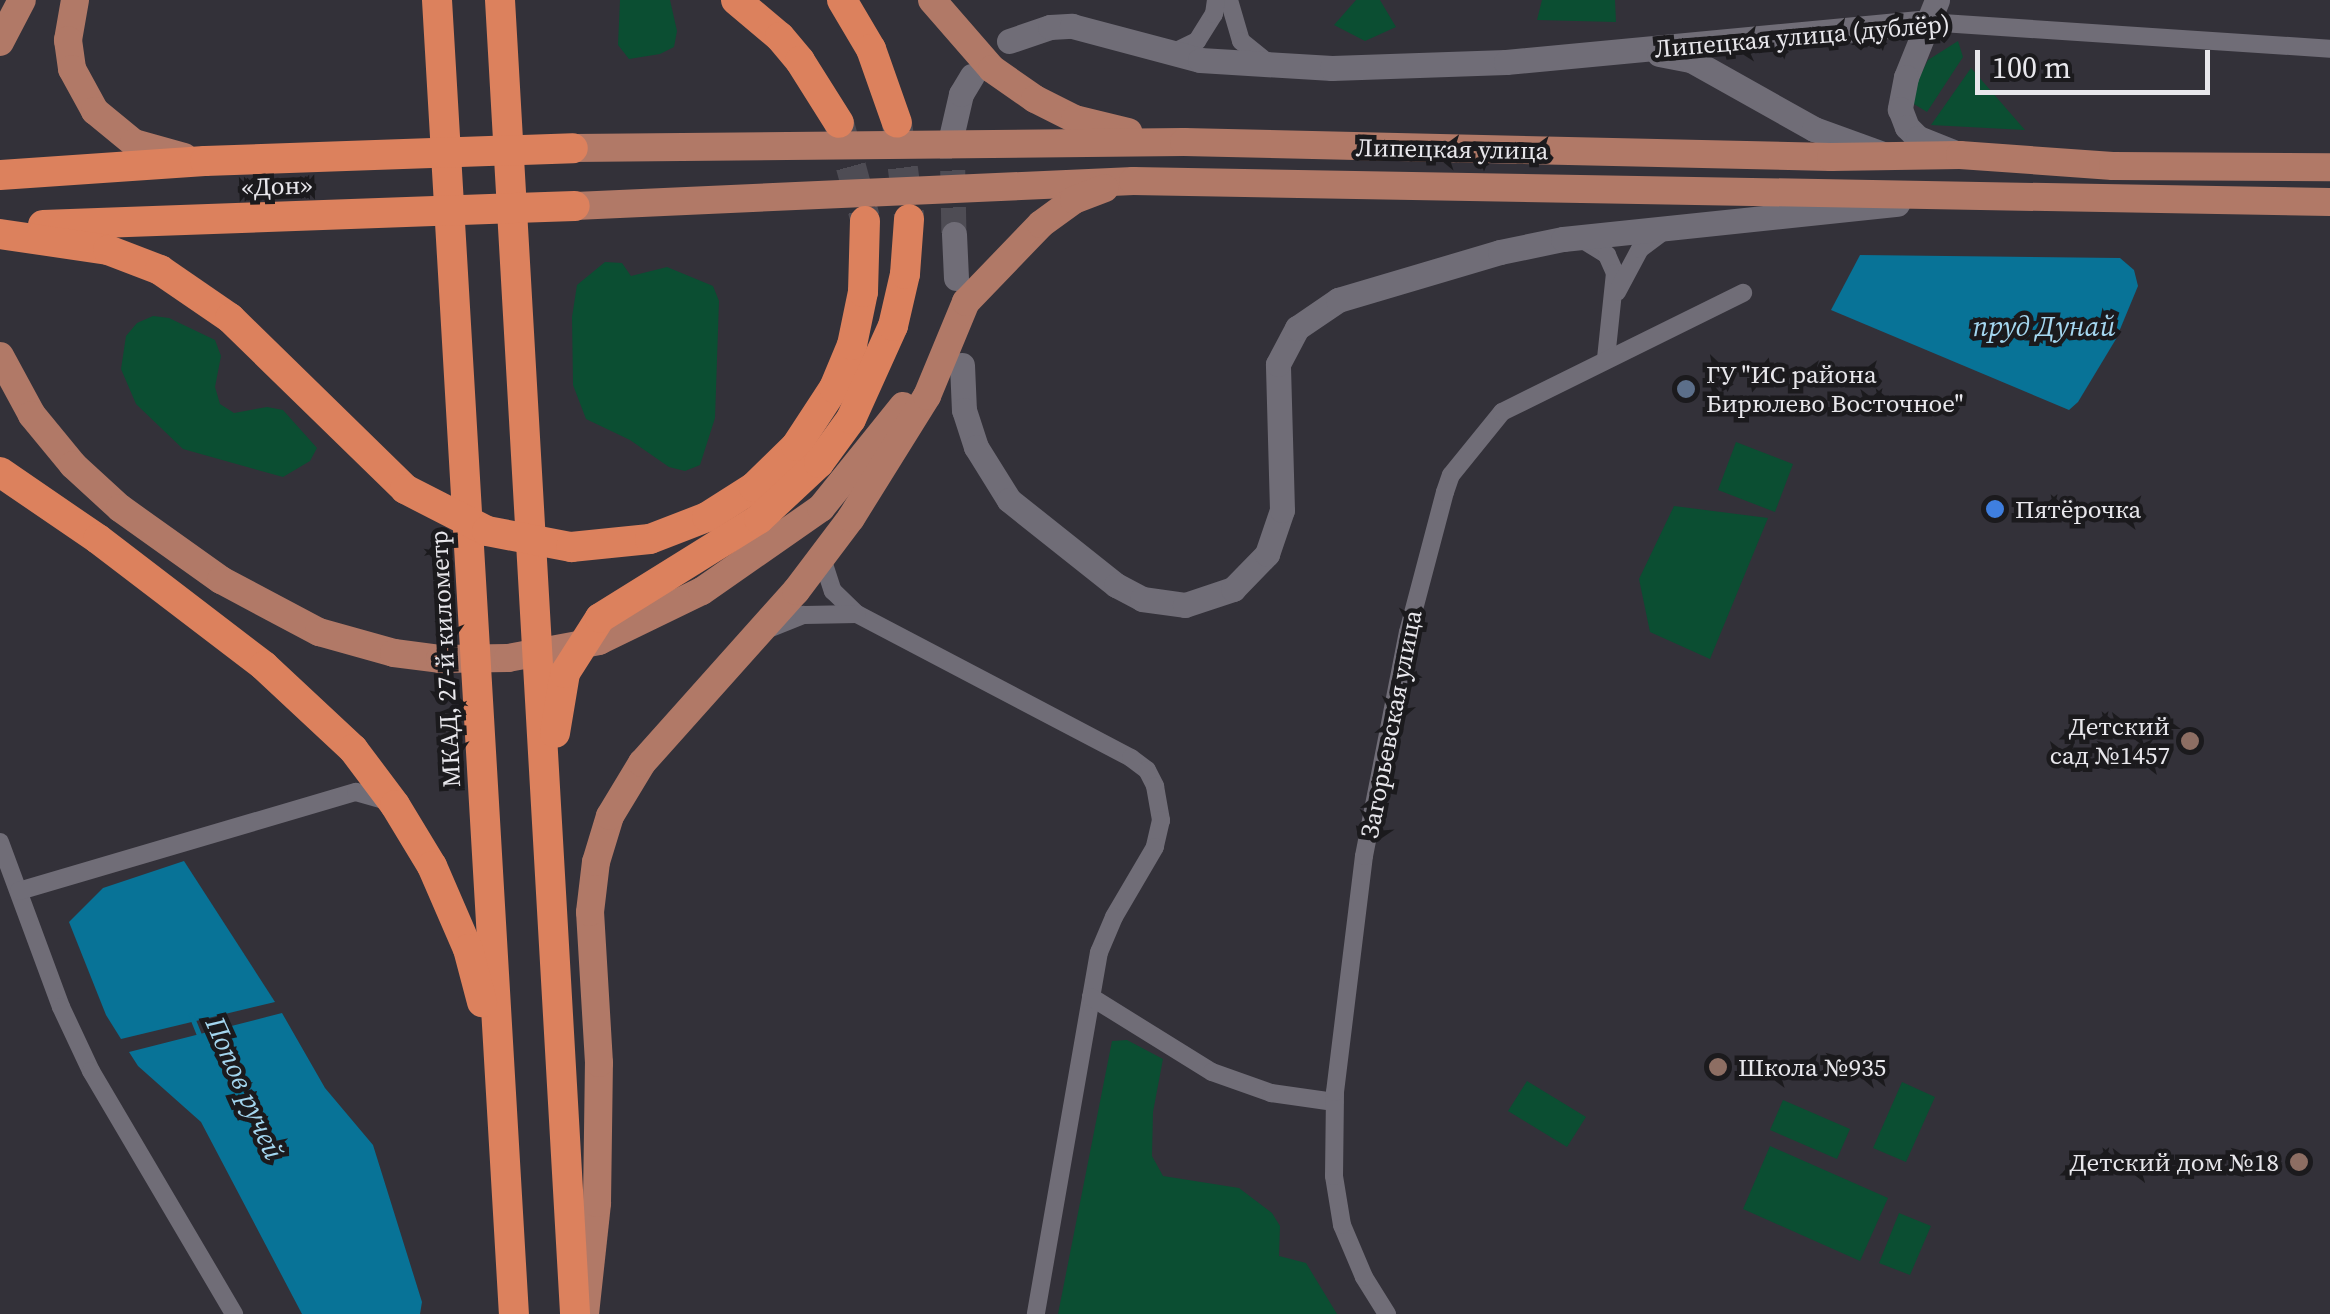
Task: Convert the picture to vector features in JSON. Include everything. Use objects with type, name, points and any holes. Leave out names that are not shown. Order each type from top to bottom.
[{"type":"highway","points":[[500,0],[575,1314]]},
{"type":"highway","points":[[736,0],[800,61],[839,123]]},
{"type":"highway","points":[[842,0],[876,61],[897,124]]},
{"type":"highway","name":"МКАД, 27-й километр","points":[[437,6],[514,1314]]},
{"type":"highway","name":"«Дон»","points":[[0,175],[205,161],[564,148]]},
{"type":"highway","name":"«Дон»","points":[[0,231],[566,206]]},
{"type":"highway","points":[[548,841],[557,708],[572,659],[590,630],[613,608],[759,519],[819,463],[852,419],[885,351],[904,274],[909,219]]},
{"type":"highway","points":[[0,231],[108,250],[185,285],[230,318],[381,468],[414,495],[487,531],[548,545],[594,546],[650,538],[707,517],[754,487],[796,446],[834,388],[852,346],[863,292],[865,221]]},
{"type":"highway","points":[[0,472],[98,539],[264,666],[353,749],[432,866],[468,949],[502,1101]]},
{"type":"main road","points":[[0,42],[22,0]]},
{"type":"main road","points":[[74,0],[68,40],[72,69],[95,111],[134,143],[156,152],[205,161]]},
{"type":"main road","points":[[932,0],[982,58],[1034,99],[1075,119],[1184,142]]},
{"type":"main road","name":"Липецкая улица","points":[[564,148],[1184,142],[1960,155],[2113,166],[2330,166]]},
{"type":"main road","points":[[0,356],[32,414],[72,465],[120,508],[258,603],[359,644],[440,658],[508,658],[600,641],[702,591],[800,526],[868,454],[961,290],[1074,200],[1133,181]]},
{"type":"main road","name":"Липецкая улица","points":[[566,206],[1133,181],[2330,202]]},
{"type":"main road","points":[[585,1314],[597,1202],[599,1063],[590,912],[599,850],[610,816],[642,763],[758,636],[822,558],[904,437],[942,366],[961,290]]},
{"type":"street","points":[[1169,54],[1197,40],[1214,14],[1216,0]]},
{"type":"street","points":[[1229,0],[1240,42],[1274,67]]},
{"type":"street","points":[[1932,11],[1899,98],[1900,109],[1906,127],[1918,138],[1960,155]]},
{"type":"street","name":"Липецкая улица (дублёр)","points":[[1009,42],[1030,32],[1072,26],[1169,54],[1274,67],[1420,66],[1609,52],[1932,11],[2330,49]]},
{"type":"street","points":[[1609,52],[1654,52],[1691,60],[1814,128],[1890,156]]},
{"type":"street","points":[[952,132],[961,94],[972,76]]},
{"type":"street","points":[[962,366],[964,410],[976,447],[1009,500],[1076,556],[1142,598],[1186,606],[1209,601],[1252,574],[1278,533],[1283,483],[1278,364],[1296,328],[1338,300],[1500,252],[1578,237],[1977,196]]},
{"type":"street","points":[[1606,359],[1617,292],[1640,249],[1680,224]]},
{"type":"street","points":[[954,234],[961,290]]},
{"type":"street","points":[[1578,237],[1607,255],[1617,292]]},
{"type":"street","name":"Загорьевская улица","points":[[1387,1314],[1364,1277],[1342,1225],[1334,1176],[1334,1102],[1364,856],[1408,632],[1451,475],[1502,412],[1743,292]]},
{"type":"street","points":[[822,558],[833,591],[857,614],[1131,758],[1152,778],[1160,808],[1155,848],[1106,934],[1091,996],[1036,1314]]},
{"type":"street","points":[[758,636],[804,615],[857,614]]},
{"type":"street","points":[[19,891],[356,792],[371,793],[395,806]]},
{"type":"street","points":[[0,842],[60,1007],[91,1071],[234,1314]]},
{"type":"street","points":[[1091,996],[1212,1072],[1271,1092],[1334,1102]]},
{"type":"green space","points":[[620,0],[670,0],[677,31],[674,47],[660,54],[629,59],[618,45]]},
{"type":"green space","points":[[1356,0],[1380,0],[1396,27],[1365,41],[1334,25]]},
{"type":"green space","points":[[1542,0],[1615,0],[1616,22],[1537,20]]},
{"type":"green space","points":[[1958,41],[1963,57],[1927,112],[1909,101],[1918,80],[1928,60]]},
{"type":"green space","points":[[1971,68],[2025,130],[1931,125]]},
{"type":"green space","points":[[605,262],[622,263],[631,276],[667,267],[713,286],[719,301],[715,418],[700,465],[685,471],[669,467],[630,440],[586,419],[573,385],[572,317],[577,285]]},
{"type":"green space","points":[[153,316],[169,318],[215,340],[221,356],[215,387],[220,404],[234,413],[267,407],[283,410],[317,448],[310,461],[283,477],[183,449],[136,404],[121,369],[126,336],[137,323]]},
{"type":"green space","points":[[1736,442],[1793,464],[1775,512],[1718,490]]},
{"type":"green space","points":[[1674,506],[1768,518],[1710,659],[1650,632],[1639,579]]},
{"type":"green space","points":[[1127,1040],[1163,1059],[1153,1112],[1152,1156],[1163,1176],[1239,1188],[1272,1213],[1280,1226],[1279,1256],[1306,1263],[1337,1314],[1058,1314],[1112,1041]]},
{"type":"green space","points":[[1527,1081],[1586,1117],[1567,1147],[1508,1111]]},
{"type":"green space","points":[[1902,1082],[1935,1097],[1906,1162],[1873,1148]]},
{"type":"green space","points":[[1783,1100],[1850,1129],[1837,1159],[1770,1130]]},
{"type":"green space","points":[[1770,1146],[1888,1198],[1860,1261],[1743,1209]]},
{"type":"green space","points":[[1899,1213],[1931,1226],[1910,1275],[1879,1263]]},
{"type":"water","name":"пруд Дунай","points":[[1860,255],[2120,258],[2134,270],[2138,286],[2116,339],[2078,402],[2069,410],[1831,310]]},
{"type":"water","points":[[184,861],[275,1002],[121,1039],[106,1015],[69,922],[103,888]]},
{"type":"water","points":[[282,1013],[325,1088],[373,1145],[422,1302],[420,1314],[302,1314],[201,1122],[138,1066],[129,1052]]},
{"type":"waterway","name":"Попов ручей","points":[[191,1015],[200,1037]]},
{"type":"tunnel","points":[[839,123],[865,218]]},
{"type":"tunnel","points":[[897,123],[909,216]]},
{"type":"tunnel","points":[[952,133],[954,234]]},
{"type":"place","name":"ГУ \"ИС района Бирюлево Восточное\"","points":[[1686,389]]},
{"type":"place","name":"Пятёрочка","points":[[1995,509]]},
{"type":"place","name":"Детский сад №1457","points":[[2190,741]]},
{"type":"place","name":"Школа №935","points":[[1718,1067]]},
{"type":"place","name":"Детский дом №18","points":[[2299,1162]]}]
